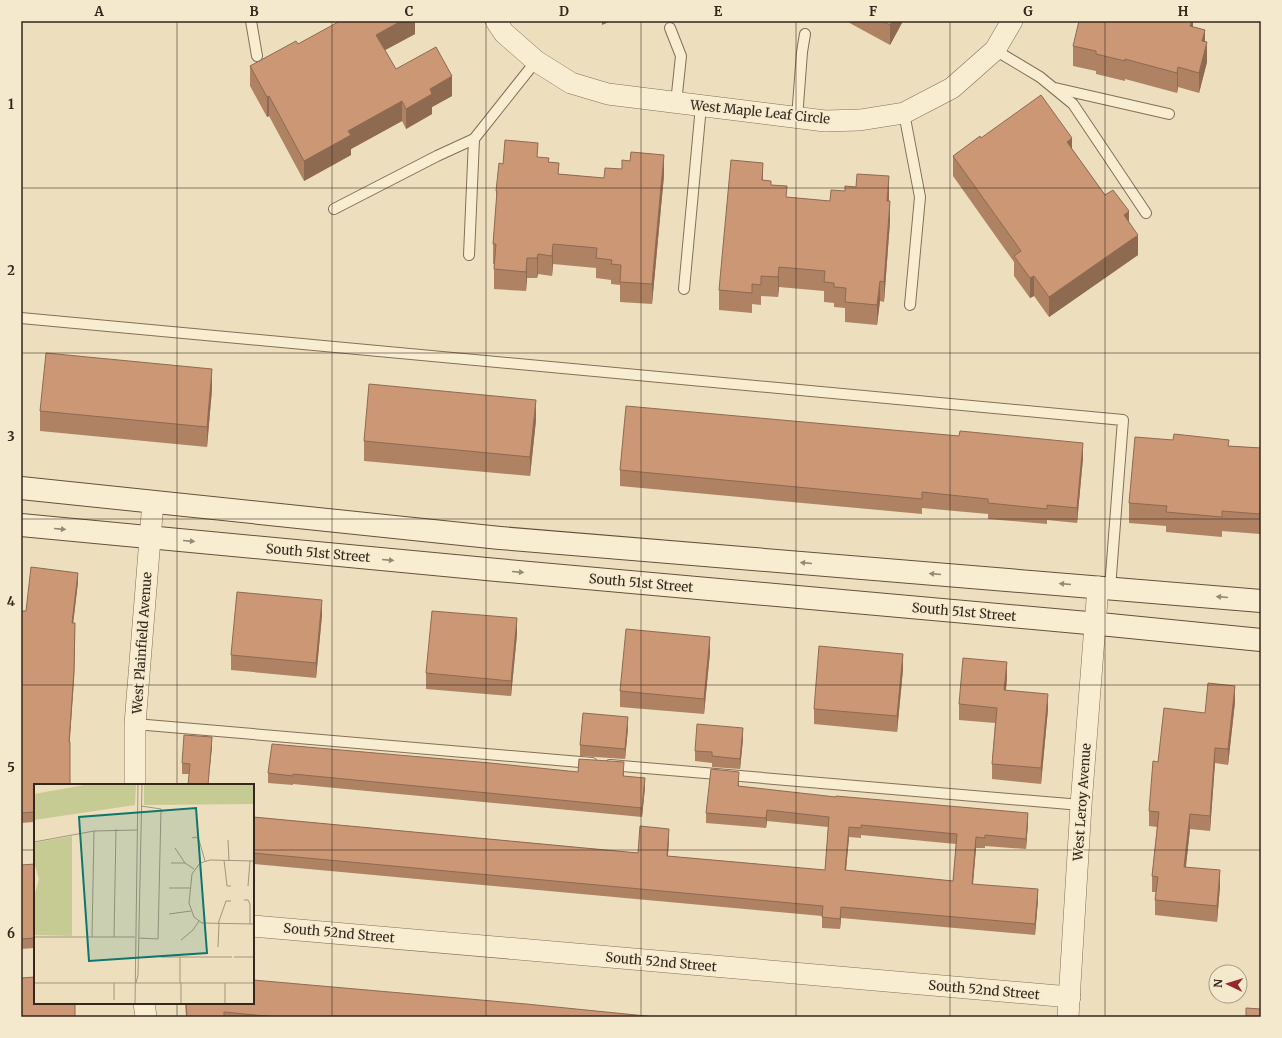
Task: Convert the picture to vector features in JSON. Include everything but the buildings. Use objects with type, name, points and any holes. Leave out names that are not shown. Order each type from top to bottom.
[{"type":"street","name":"West Maple Leaf Circle","points":[[496,21],[504,33],[536,61],[571,83],[608,94],[826,121],[860,120],[904,113],[952,88],[995,50],[1012,21]]},
{"type":"street","points":[[21,488],[500,538],[1261,600]]},
{"type":"street","name":"West Plainfield Avenue","points":[[135,784],[135,724],[153,502]]},
{"type":"street","name":"South 51st Street","points":[[21,525],[1261,640]]},
{"type":"street","name":"West Leroy Avenue","points":[[1069,1007],[1081,805],[1096,624],[1104,587]]},
{"type":"street","name":"South 52nd Street","points":[[254,926],[1069,1007]]},
{"type":"street","points":[[144,1004],[146,1017]]},
{"type":"lane","points":[[251,21],[257,56]]},
{"type":"lane","points":[[670,28],[681,56],[676,103]]},
{"type":"lane","points":[[797,118],[802,52],[805,34]]},
{"type":"lane","points":[[995,50],[1040,77],[1073,104],[1146,213]]},
{"type":"lane","points":[[334,209],[437,156],[474,139],[536,61]]},
{"type":"lane","points":[[1053,88],[1169,114]]},
{"type":"lane","points":[[684,289],[701,106]]},
{"type":"lane","points":[[904,113],[920,197],[910,305]]},
{"type":"lane","points":[[469,255],[474,139]]},
{"type":"lane","points":[[21,318],[1123,420],[1104,587]]},
{"type":"lane","points":[[135,724],[1081,805]]}]
